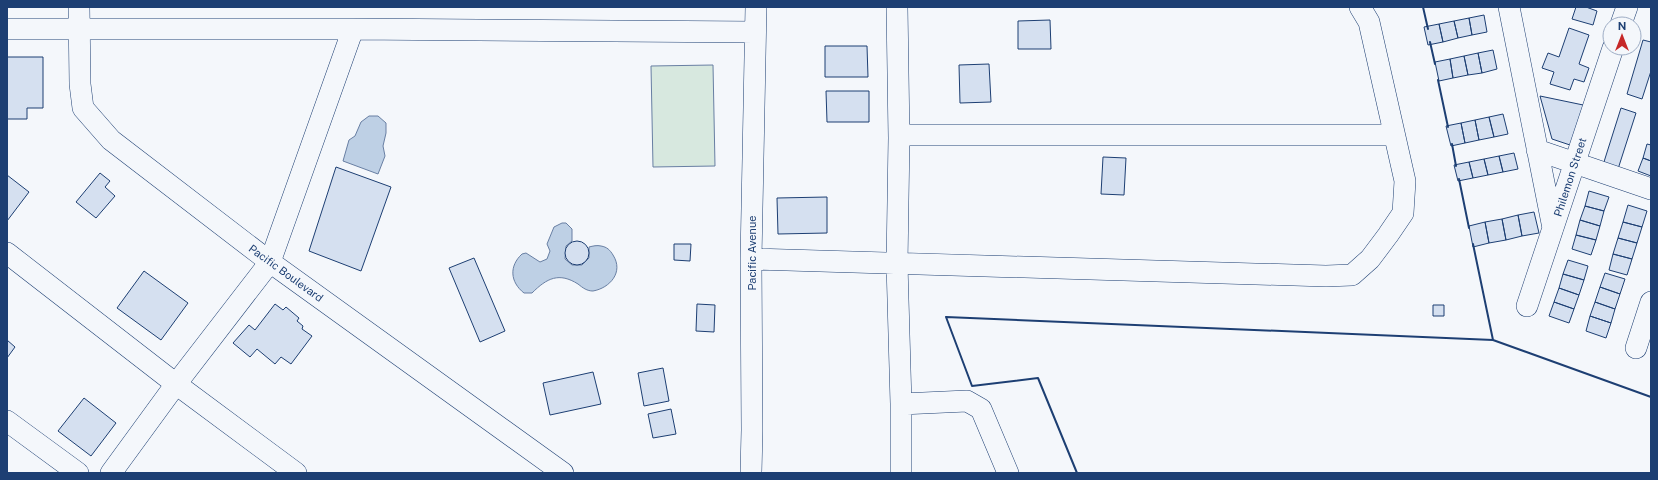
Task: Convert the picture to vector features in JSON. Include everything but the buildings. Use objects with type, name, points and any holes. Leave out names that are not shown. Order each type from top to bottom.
[{"type":"street","name":"Pacific Boulevard","points":[[79,7],[80,84],[83,108],[111,140],[270,262],[563,473]]},
{"type":"street","name":"Pacific Avenue","points":[[751,473],[751,259],[756,7]]},
{"type":"street","points":[[897,7],[899,138],[897,264],[901,404],[901,473]]},
{"type":"street","points":[[751,259],[1326,276],[1352,275],[1370,259],[1402,213],[1405,181],[1369,22],[1360,7]]},
{"type":"street","points":[[1509,7],[1553,229]]},
{"type":"street","points":[[7,29],[353,29],[755,32]]},
{"type":"street","points":[[111,473],[176,384],[270,262],[353,29]]},
{"type":"street","name":"Philemon Street","points":[[1527,306],[1610,56]]},
{"type":"street","points":[[899,138],[906,134],[1394,135]]},
{"type":"street","points":[[1537,150],[1651,189]]},
{"type":"street","points":[[7,253],[176,384],[296,473]]},
{"type":"street","points":[[1636,348],[1651,302]]},
{"type":"street","points":[[901,404],[967,401],[981,409],[1008,473]]},
{"type":"street","points":[[7,421],[78,473]]},
{"type":"shaded area","points":[[713,65],[715,166],[653,167],[651,66]]},
{"type":"water","points":[[369,116],[378,116],[386,123],[386,133],[383,146],[385,156],[378,174],[343,161],[349,140],[355,136],[361,122]]},
{"type":"water","points":[[562,223],[566,223],[572,229],[572,241],[566,246],[565,259],[572,265],[582,265],[589,258],[589,247],[605,247],[611,252],[616,261],[617,267],[614,278],[610,283],[593,291],[587,290],[565,278],[554,278],[548,280],[532,293],[524,293],[519,289],[514,279],[513,269],[515,264],[522,254],[526,253],[540,262],[547,259],[550,251],[547,244],[554,227]]},
{"type":"wall","points":[[1423,7],[1428,29]]},
{"type":"wall","points":[[1430,42],[1435,64]]},
{"type":"wall","points":[[1438,80],[1448,127]]},
{"type":"wall","points":[[1452,144],[1456,166]]},
{"type":"wall","points":[[1459,179],[1469,228]]},
{"type":"wall","points":[[1473,244],[1493,340]]},
{"type":"wall","points":[[1077,473],[1038,378],[972,386],[946,317],[1493,340],[1651,397]]}]
